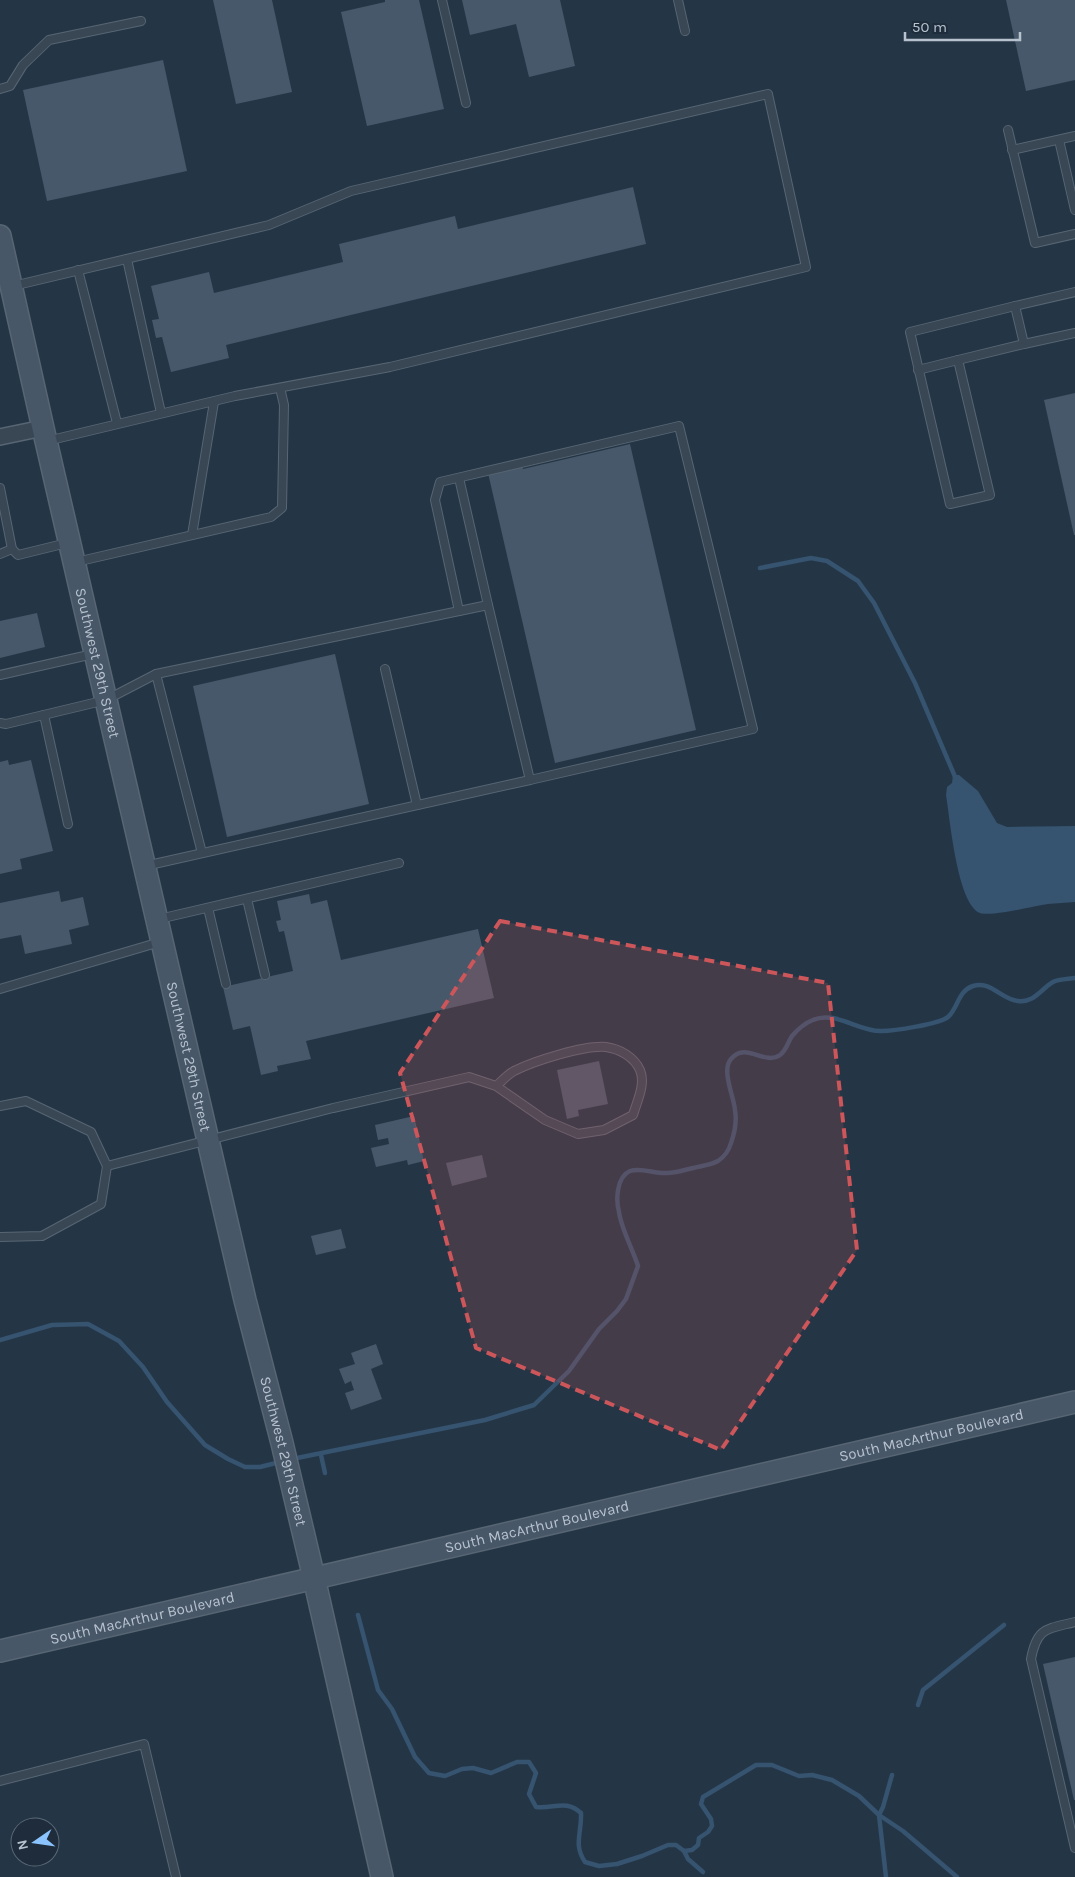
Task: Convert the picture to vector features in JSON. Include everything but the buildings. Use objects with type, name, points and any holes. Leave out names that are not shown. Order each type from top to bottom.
[{"type":"street","name":"Southwest 29th Street","points":[[0,240],[245,1300],[282,1443],[382,1877]]},
{"type":"street","points":[[0,437],[44,434]]},
{"type":"street","name":"South MacArthur Boulevard","points":[[0,1651],[1075,1402]]},
{"type":"lane","points":[[442,0],[466,103]]},
{"type":"lane","points":[[678,0],[685,31]]},
{"type":"lane","points":[[0,89],[10,86],[23,65],[49,40],[141,21]]},
{"type":"lane","points":[[11,286],[269,225],[351,191],[768,94],[806,267],[390,367],[280,388],[117,423],[44,434]]},
{"type":"lane","points":[[1008,130],[1035,243],[1075,234]]},
{"type":"lane","points":[[1012,150],[1075,136]]},
{"type":"lane","points":[[1059,140],[1075,210]]},
{"type":"lane","points":[[127,259],[161,413]]},
{"type":"lane","points":[[78,270],[117,423]]},
{"type":"lane","points":[[958,360],[990,495],[950,504],[910,332],[1075,292]]},
{"type":"lane","points":[[1014,306],[1024,344]]},
{"type":"lane","points":[[918,370],[1075,333]]},
{"type":"lane","points":[[0,488],[12,549],[18,555],[72,553],[192,535],[271,517],[282,508],[284,405],[280,388]]},
{"type":"lane","points":[[192,535],[214,402]]},
{"type":"lane","points":[[144,866],[753,729],[678,426],[440,482],[434,500],[458,612]]},
{"type":"lane","points":[[459,478],[530,780]]},
{"type":"lane","points":[[0,554],[12,549]]},
{"type":"lane","points":[[0,724],[106,700],[156,674],[488,605]]},
{"type":"lane","points":[[0,675],[95,653]]},
{"type":"lane","points":[[385,669],[417,805]]},
{"type":"lane","points":[[156,674],[202,853]]},
{"type":"lane","points":[[44,715],[68,824]]},
{"type":"lane","points":[[157,920],[400,863]]},
{"type":"lane","points":[[247,899],[265,975]]},
{"type":"lane","points":[[208,908],[226,984]]},
{"type":"lane","points":[[0,989],[162,942]]},
{"type":"lane","points":[[107,1166],[334,1108],[469,1077],[496,1086],[545,1120],[578,1134],[604,1130],[633,1115],[642,1087],[640,1070],[628,1054],[607,1047],[581,1050],[533,1064],[512,1072],[496,1086]]},
{"type":"lane","points":[[0,1106],[26,1101],[91,1132],[107,1166],[101,1204],[42,1236],[0,1237]]},
{"type":"lane","points":[[1075,1622],[1045,1629],[1034,1643],[1031,1659],[1075,1848]]},
{"type":"lane","points":[[0,1781],[144,1744],[176,1877]]},
{"type":"highlighted area","points":[[500,921],[828,983],[857,1250],[721,1450],[476,1348],[400,1073]]},
{"type":"water","points":[[953,775],[959,775],[978,791],[997,823],[1007,827],[1075,826],[1075,902],[1048,904],[994,914],[980,913],[972,906],[960,878],[946,795],[947,787],[952,783]]},
{"type":"waterway","points":[[760,568],[811,558],[827,561],[858,581],[874,603],[915,683],[956,779]]},
{"type":"waterway","points":[[292,1459],[485,1420],[534,1405],[569,1371],[599,1329],[626,1299],[638,1266],[622,1225],[618,1207],[618,1190],[625,1174],[634,1170],[662,1173],[680,1171],[715,1162],[728,1151],[734,1135],[736,1119],[727,1070],[731,1059],[737,1054],[743,1052],[774,1058],[782,1053],[792,1036],[799,1029],[810,1021],[822,1018],[839,1019],[864,1028],[882,1031],[927,1025],[948,1017],[964,992],[973,986],[985,986],[1012,1000],[1024,1001],[1033,998],[1055,981],[1075,978]]},
{"type":"waterway","points":[[0,1340],[52,1325],[88,1324],[119,1341],[143,1367],[167,1402],[205,1445],[245,1467],[260,1467],[280,1462]]},
{"type":"waterway","points":[[321,1455],[325,1473]]},
{"type":"waterway","points":[[358,1615],[378,1690],[392,1709],[415,1757],[429,1773],[445,1776],[462,1769],[473,1768],[491,1773],[517,1762],[529,1762],[536,1773],[529,1794],[536,1807],[565,1805],[581,1813],[579,1850],[585,1862],[599,1866],[617,1864],[668,1845],[676,1845],[684,1851],[692,1850],[698,1845],[699,1838],[708,1832],[712,1826],[711,1819],[701,1804],[703,1797],[756,1765],[772,1765],[799,1776],[812,1775],[832,1780],[859,1796],[879,1815],[903,1831],[957,1877]]},
{"type":"waterway","points":[[918,1705],[923,1690],[1004,1625]]},
{"type":"waterway","points":[[886,1877],[879,1815],[892,1775]]},
{"type":"waterway","points":[[684,1851],[688,1859],[703,1872]]}]
